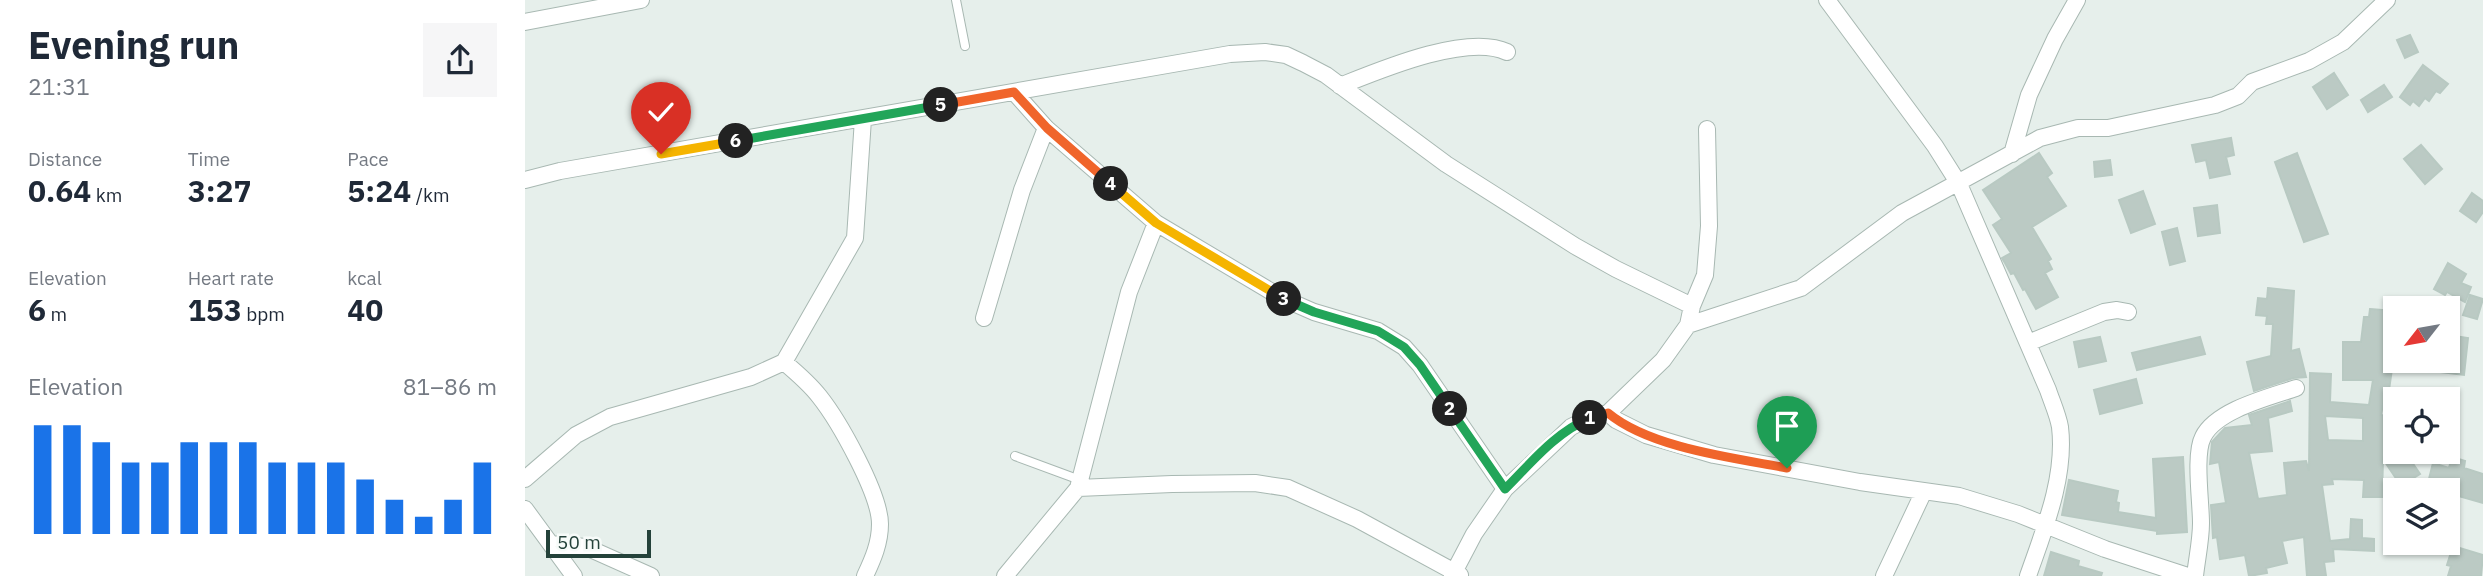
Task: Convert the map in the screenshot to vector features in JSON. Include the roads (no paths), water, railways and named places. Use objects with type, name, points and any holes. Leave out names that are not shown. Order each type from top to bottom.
[{"type":"street","points":[[1827,0],[1935,146],[1959,184],[2060,423],[2058,469],[2045,525],[2028,576]]},
{"type":"street","points":[[2012,154],[2029,95],[2077,0]]},
{"type":"street","points":[[1688,325],[1801,288],[1902,213],[2054,133],[2078,128],[2108,128],[2223,103],[2238,96],[2252,82],[2309,61],[2343,42],[2387,0]]},
{"type":"street","points":[[525,22],[633,1]]},
{"type":"street","points":[[1340,86],[1422,56],[1482,46],[1495,46],[1507,52]]},
{"type":"street","points":[[525,180],[560,171],[1230,54],[1265,52],[1286,55],[1303,62],[1446,164],[1575,246],[1692,306]]},
{"type":"street","points":[[1014,92],[1047,128],[1156,223],[1282,298],[1314,312],[1378,331],[1404,347],[1420,365],[1505,489]]},
{"type":"street","points":[[525,479],[576,435],[610,417],[741,380],[784,362],[855,238],[863,119]]},
{"type":"street","points":[[984,318],[1022,190],[1047,128]]},
{"type":"street","points":[[1079,484],[1255,484],[1288,488],[1347,514],[1456,575],[1474,534],[1505,489],[1571,427],[1588,418],[1608,413],[1663,360],[1688,325],[1692,306],[1705,275],[1709,226],[1707,129]]},
{"type":"street","points":[[1005,576],[1079,484],[1129,292],[1156,223]]},
{"type":"street","points":[[2028,343],[2104,312],[2128,312]]},
{"type":"street","points":[[784,362],[804,379],[821,399],[872,491],[880,521],[879,544],[865,576]]},
{"type":"street","points":[[2195,576],[2201,526],[2199,449],[2203,435],[2217,421],[2247,404],[2296,388]]},
{"type":"street","points":[[1608,413],[1646,435],[1714,455],[1959,496],[2188,576]]},
{"type":"street","points":[[1884,576],[1924,491]]},
{"type":"street","points":[[525,509],[574,576]]},
{"type":"street","points":[[551,544],[586,547],[651,576]]},
{"type":"lane","points":[[955,0],[965,46]]},
{"type":"lane","points":[[1015,456],[1079,484]]}]
